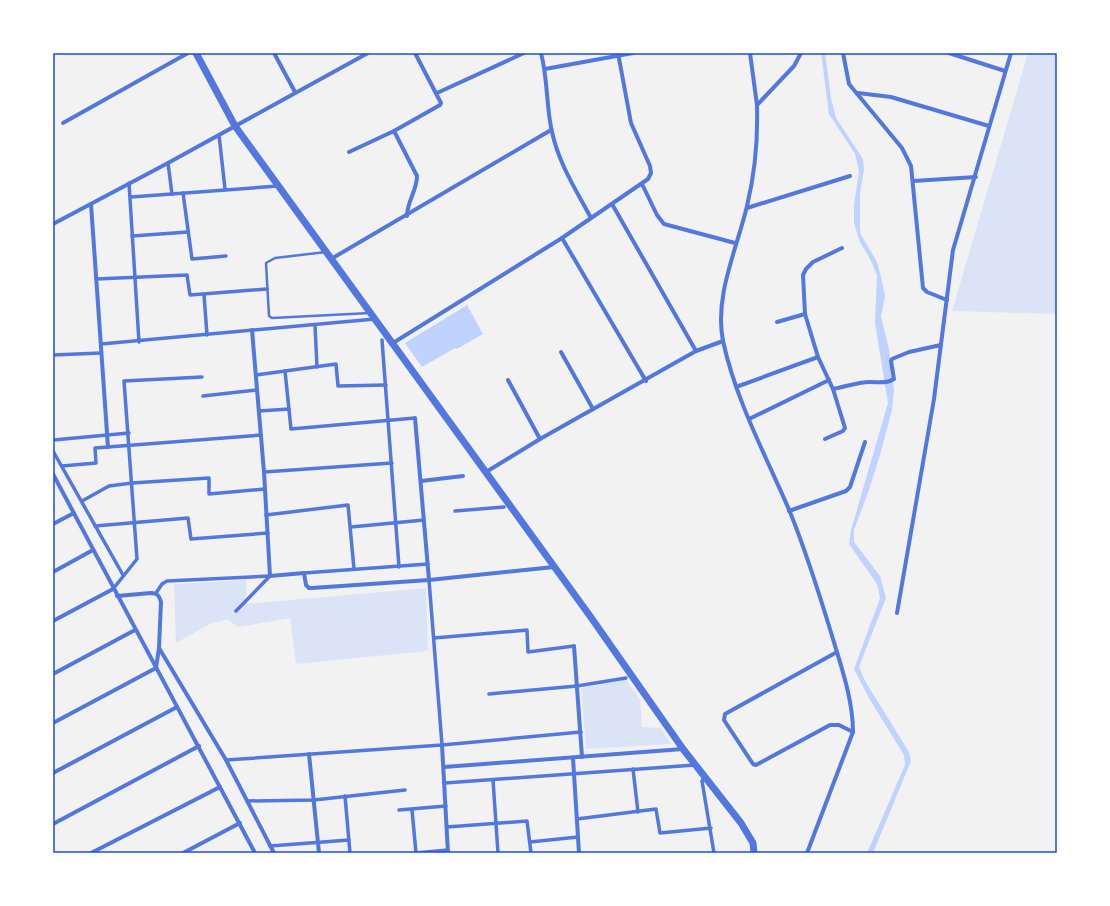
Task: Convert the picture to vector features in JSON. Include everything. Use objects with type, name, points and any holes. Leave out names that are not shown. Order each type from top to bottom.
[{"type":"street","points":[[63,123],[188,53]]},
{"type":"street","points":[[196,53],[235,126],[374,316],[683,748],[748,834],[753,843],[754,853]]},
{"type":"street","points":[[274,53],[295,92]]},
{"type":"street","points":[[53,224],[168,163],[368,53]]},
{"type":"street","points":[[349,152],[394,131],[440,105],[441,102],[437,93],[415,53]]},
{"type":"street","points":[[437,93],[524,53]]},
{"type":"street","points":[[540,53],[545,69],[552,130],[561,163],[591,218]]},
{"type":"street","points":[[545,69],[618,54],[633,53]]},
{"type":"street","points":[[750,53],[757,105],[756,152],[747,208],[735,243],[722,305],[721,325],[723,341],[736,387],[789,512],[815,579],[837,652],[853,719],[853,732],[807,853]]},
{"type":"street","points":[[757,105],[794,66],[801,53]]},
{"type":"street","points":[[842,53],[849,84],[902,148],[911,166],[923,288],[927,292],[947,300]]},
{"type":"street","points":[[949,53],[1005,71]]},
{"type":"street","points":[[897,613],[934,399],[953,250],[976,177],[989,126],[1011,53]]},
{"type":"street","points":[[393,343],[562,238],[648,179],[651,173],[650,166],[631,123],[618,54]]},
{"type":"street","points":[[858,93],[891,96],[989,126]]},
{"type":"street","points":[[331,259],[552,130]]},
{"type":"street","points":[[394,131],[417,176],[417,184],[409,203],[407,216]]},
{"type":"street","points":[[218,135],[226,189]]},
{"type":"street","points":[[168,163],[172,194]]},
{"type":"street","points":[[747,208],[850,176]]},
{"type":"street","points":[[913,181],[976,177]]},
{"type":"street","points":[[129,183],[139,342]]},
{"type":"street","points":[[642,184],[657,215],[664,224],[735,243]]},
{"type":"street","points":[[131,197],[278,186]]},
{"type":"street","points":[[183,193],[192,259],[226,256]]},
{"type":"street","points":[[91,204],[108,447]]},
{"type":"street","points":[[612,204],[696,351]]},
{"type":"street","points":[[132,236],[188,232]]},
{"type":"street","points":[[562,238],[646,381]]},
{"type":"street","points":[[825,439],[843,431],[845,428],[833,389],[818,357],[805,314],[803,275],[812,262],[842,248]]},
{"type":"street","points":[[96,279],[187,275],[190,295],[204,295],[267,288]]},
{"type":"street","points":[[204,295],[207,335]]},
{"type":"street","points":[[777,322],[805,314]]},
{"type":"street","points":[[101,344],[139,342],[315,325],[374,316]]},
{"type":"street","points":[[315,325],[318,367]]},
{"type":"street","points":[[236,611],[270,576],[264,472],[252,330]]},
{"type":"street","points":[[382,340],[399,567]]},
{"type":"street","points":[[486,472],[540,439],[646,381],[696,351],[723,341]]},
{"type":"street","points":[[833,389],[870,382],[892,381],[894,379],[891,362],[892,359],[909,352],[941,345]]},
{"type":"street","points":[[561,352],[593,409]]},
{"type":"street","points":[[53,355],[101,353]]},
{"type":"street","points":[[736,387],[818,357]]},
{"type":"street","points":[[256,375],[336,364],[338,386],[386,384]]},
{"type":"street","points":[[285,371],[291,429],[416,418],[444,767],[448,852],[415,853],[412,810]]},
{"type":"street","points":[[53,622],[113,589],[123,575],[138,559],[124,381],[202,377]]},
{"type":"street","points":[[508,380],[540,439]]},
{"type":"street","points":[[749,419],[829,380]]},
{"type":"street","points":[[203,396],[257,390]]},
{"type":"street","points":[[259,411],[289,408]]},
{"type":"street","points":[[53,440],[129,433]]},
{"type":"street","points":[[62,466],[96,463],[95,448],[261,435]]},
{"type":"street","points":[[789,512],[846,491],[850,487],[865,442]]},
{"type":"street","points":[[53,451],[123,575]]},
{"type":"street","points":[[264,472],[392,462]]},
{"type":"street","points":[[53,474],[113,589],[256,853]]},
{"type":"street","points":[[421,481],[463,476]]},
{"type":"street","points":[[82,501],[110,486],[132,483],[209,478],[209,494],[265,489]]},
{"type":"street","points":[[266,515],[348,505],[354,569]]},
{"type":"street","points":[[455,511],[504,507]]},
{"type":"street","points":[[53,524],[74,513]]},
{"type":"street","points":[[95,526],[135,521],[188,518],[191,539],[268,533]]},
{"type":"street","points":[[351,527],[424,520]]},
{"type":"street","points":[[53,572],[93,550]]},
{"type":"street","points":[[156,593],[162,584],[167,582],[428,564]]},
{"type":"street","points":[[304,573],[306,585],[312,588],[429,580],[554,567]]},
{"type":"street","points":[[117,596],[156,593]]},
{"type":"street","points":[[156,593],[161,602],[159,648],[156,668]]},
{"type":"street","points":[[53,674],[135,630]]},
{"type":"street","points":[[434,638],[527,630],[528,652],[574,646],[582,757]]},
{"type":"street","points":[[159,648],[226,760],[274,853]]},
{"type":"street","points":[[837,652],[725,714],[724,720],[753,764],[756,765],[830,725],[839,725],[853,732]]},
{"type":"street","points":[[53,723],[156,668]]},
{"type":"street","points":[[489,694],[577,686],[626,678]]},
{"type":"street","points":[[53,773],[177,707]]},
{"type":"street","points":[[226,760],[442,745],[581,732]]},
{"type":"street","points":[[53,824],[199,746]]},
{"type":"street","points":[[444,767],[573,758],[683,748]]},
{"type":"street","points":[[309,754],[319,853]]},
{"type":"street","points":[[573,758],[579,853]]},
{"type":"street","points":[[444,783],[697,765]]},
{"type":"street","points":[[633,769],[638,812]]},
{"type":"street","points":[[705,776],[702,781],[714,853]]},
{"type":"street","points":[[493,780],[498,853]]},
{"type":"street","points":[[91,853],[220,787]]},
{"type":"street","points":[[248,801],[314,800],[405,790]]},
{"type":"street","points":[[345,796],[350,853]]},
{"type":"street","points":[[399,810],[446,806]]},
{"type":"street","points":[[577,819],[656,809],[660,833],[711,828]]},
{"type":"street","points":[[447,827],[527,821],[531,853]]},
{"type":"street","points":[[184,853],[240,823]]},
{"type":"street","points":[[530,842],[578,837]]},
{"type":"street","points":[[270,846],[318,841],[349,840]]},
{"type":"lane","points":[[326,252],[269,260],[265,266],[269,316],[272,318],[374,316]]},
{"type":"shaded area","points":[[1028,53],[1057,53],[1057,314],[952,311]]},
{"type":"shaded area","points":[[246,580],[246,604],[426,588],[428,651],[296,664],[290,618],[238,627],[228,620],[212,623],[176,643],[174,584]]},
{"type":"shaded area","points":[[626,680],[640,699],[642,727],[661,728],[671,744],[586,749],[581,688]]},
{"type":"water","points":[[821,53],[825,53],[831,98],[836,118],[863,159],[864,170],[860,193],[860,233],[877,262],[881,277],[885,296],[881,317],[889,349],[894,390],[892,410],[880,455],[854,530],[854,542],[880,576],[886,598],[859,667],[865,681],[909,752],[911,761],[873,853],[867,853],[905,765],[904,755],[869,698],[854,669],[880,598],[877,584],[849,544],[851,530],[888,403],[875,323],[877,275],[860,242],[854,223],[854,205],[859,171],[855,154],[829,114]]},
{"type":"water","points":[[467,305],[483,334],[422,367],[405,343]]}]
